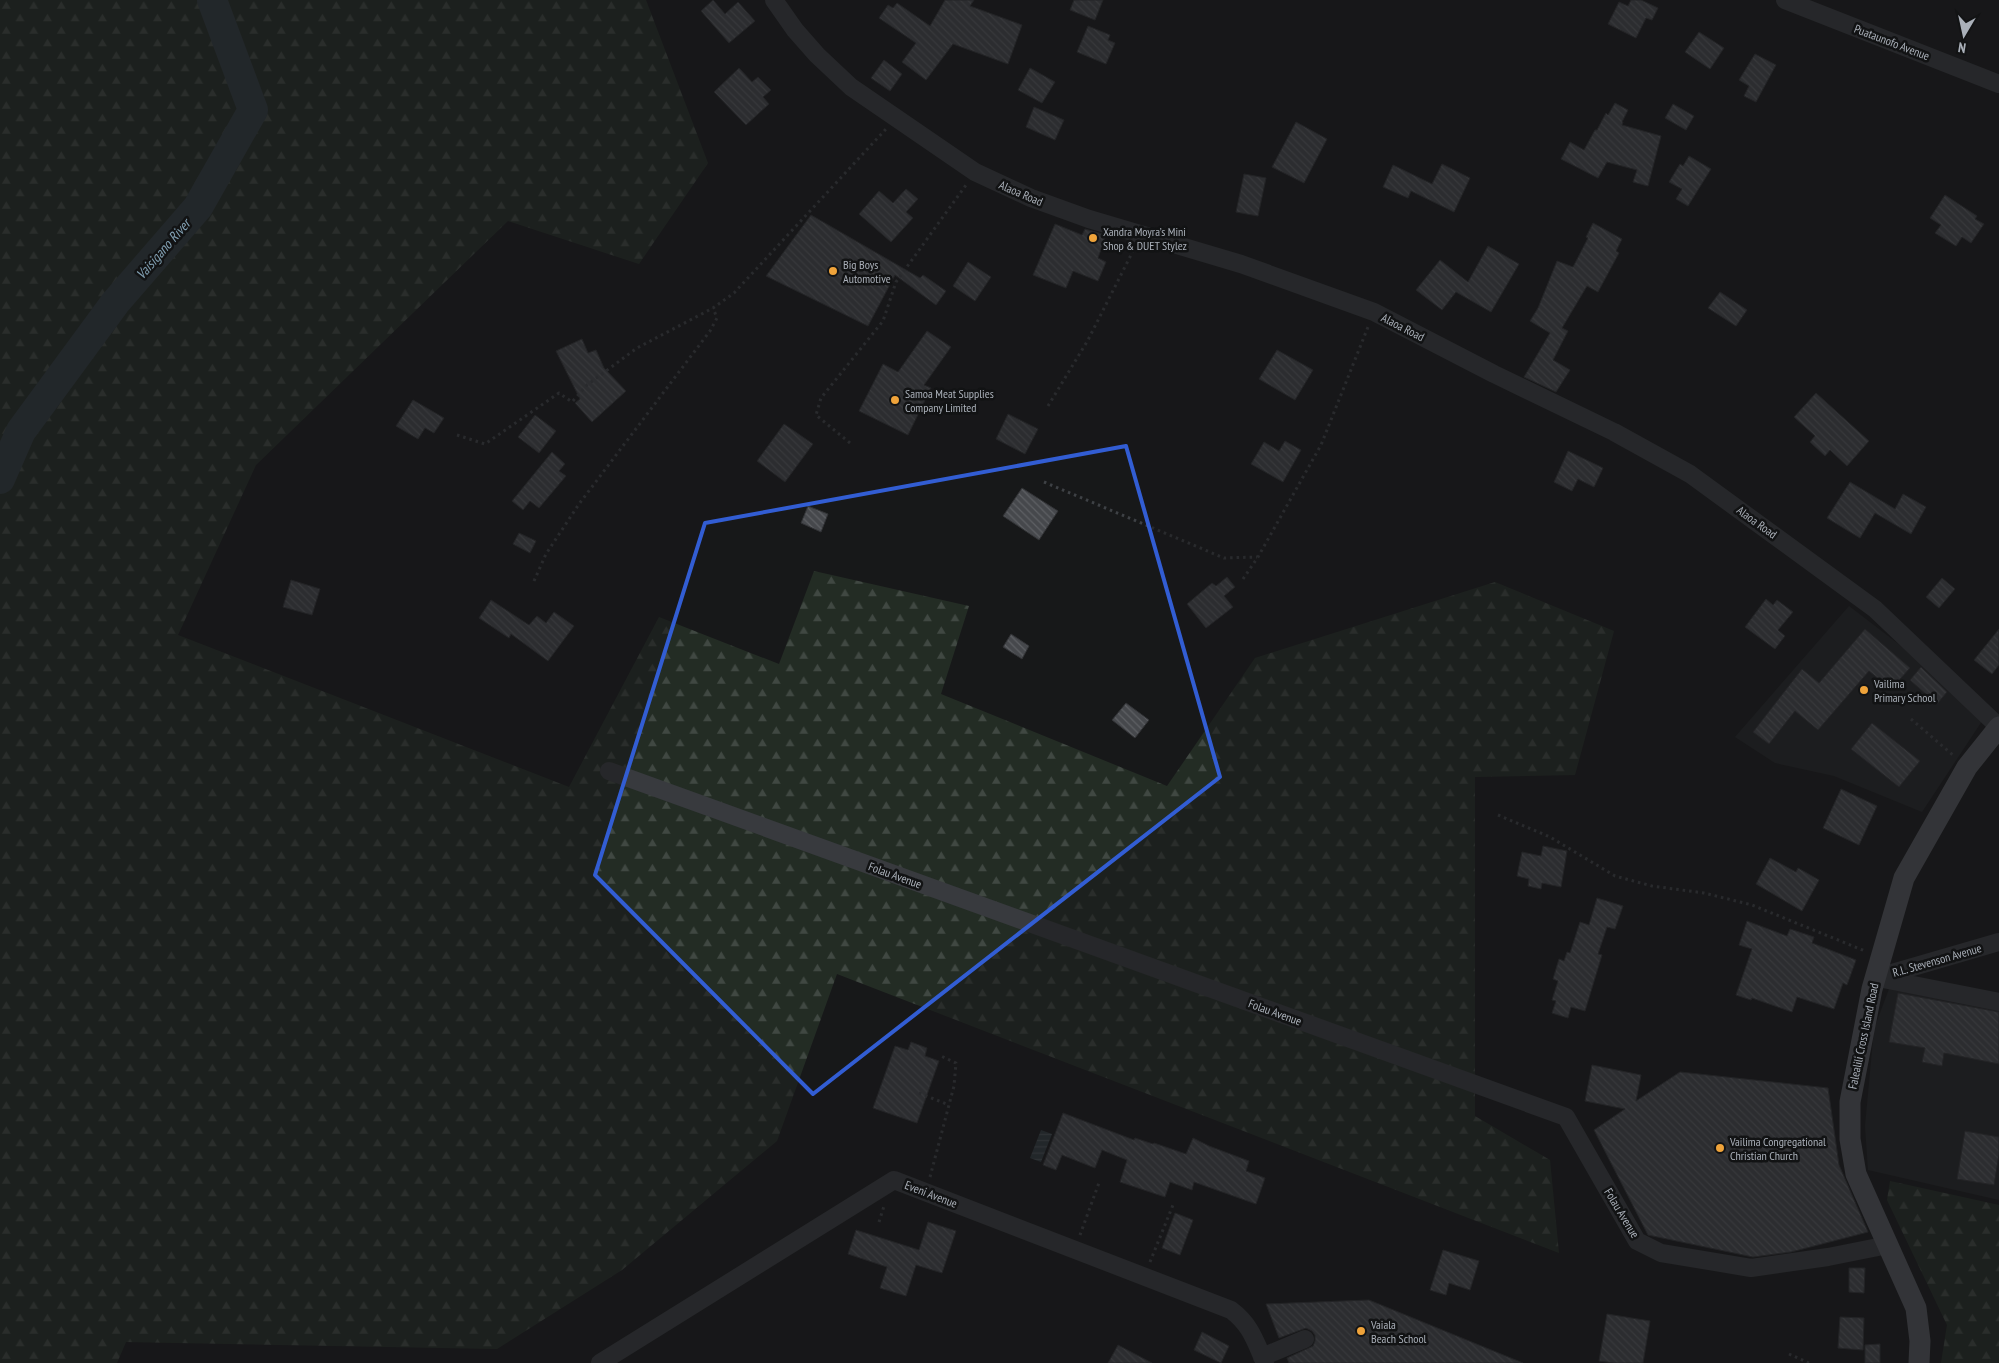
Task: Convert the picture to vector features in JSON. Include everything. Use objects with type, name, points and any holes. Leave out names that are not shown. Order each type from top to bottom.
[{"type":"main road","name":"Falealili Cross Island Road","points":[[1919,1363],[1920,1341],[1916,1308],[1856,1174],[1850,1140],[1850,1102],[1880,957],[1904,878],[1967,767],[1999,727]]},
{"type":"street","name":"Alaoa Road","points":[[774,0],[794,30],[851,88],[975,172],[1031,198],[1089,219],[1241,264],[1374,312],[1494,374],[1614,432],[1690,474],[1875,609],[1999,727]]},
{"type":"street","name":"Puataunofo Avenue","points":[[1785,0],[1999,84]]},
{"type":"street","name":"Folau Avenue","points":[[609,771],[1566,1117],[1638,1241],[1661,1253],[1751,1268],[1828,1257],[1888,1245]]},
{"type":"street","name":"R.L. Stevenson Avenue","points":[[1875,978],[1999,942]]},
{"type":"street","points":[[1875,978],[1999,1002]]},
{"type":"street","name":"Eveni Avenue","points":[[600,1363],[894,1180],[1231,1310],[1243,1319],[1248,1326],[1264,1360]]},
{"type":"street","points":[[1264,1360],[1305,1339]]},
{"type":"path","points":[[458,435],[485,444],[558,394],[572,402],[587,385],[637,348],[713,308],[734,293],[895,119]]},
{"type":"path","points":[[850,443],[816,415],[821,398],[883,321],[896,282],[975,172]]},
{"type":"path","points":[[1048,406],[1088,340],[1141,235]]},
{"type":"path","points":[[534,582],[546,554],[579,504],[710,332],[717,318],[713,308]]},
{"type":"path","points":[[1242,579],[1258,557],[1321,445],[1374,312]]},
{"type":"path","points":[[1044,482],[1224,558],[1258,557]]},
{"type":"path","points":[[1911,720],[1967,767]]},
{"type":"path","points":[[1498,815],[1550,837],[1615,876],[1652,886],[1704,893],[1752,906],[1880,957]]},
{"type":"path","points":[[926,1192],[954,1086],[956,1063],[939,1055]]},
{"type":"path","points":[[919,1093],[949,1105]]},
{"type":"path","points":[[1075,1250],[1100,1180]]},
{"type":"path","points":[[1145,1276],[1173,1205]]},
{"type":"path","points":[[1789,1354],[1809,1363]]},
{"type":"highlighted area","points":[[1126,446],[1220,777],[813,1094],[595,875],[705,523]]},
{"type":"shaded area","name":"Vailima Primary School","points":[[1849,606],[1922,662],[1984,718],[1922,812],[1834,776],[1775,763],[1735,737]]},
{"type":"shaded area","points":[[1889,989],[1999,1010],[1999,1200],[1868,1170],[1865,1126],[1874,1029]]},
{"type":"shaded area","points":[[1041,1130],[1052,1134],[1041,1162],[1030,1158]]},
{"type":"green space","points":[[0,0],[646,0],[708,163],[639,264],[508,221],[256,465],[178,635],[569,787],[659,617],[779,664],[814,571],[969,606],[941,694],[1167,786],[1255,658],[1495,582],[1614,631],[1575,775],[1475,777],[1475,1116],[1550,1160],[1559,1253],[837,974],[777,1141],[622,1270],[497,1349],[126,1342],[117,1363],[0,1363]]},
{"type":"green space","points":[[1890,1181],[1999,1205],[1999,1363],[1941,1363],[1947,1325],[1887,1200]]},
{"type":"building","points":[[713,0],[725,14],[738,2],[755,21],[729,43],[701,11]]},
{"type":"building","points":[[945,0],[974,0],[970,6],[1022,25],[1008,64],[953,44],[926,80],[902,62],[916,43],[879,18],[888,5],[893,8],[897,3],[930,26]]},
{"type":"building","points":[[1074,0],[1103,0],[1095,20],[1070,10]]},
{"type":"building","points":[[1631,0],[1641,0],[1658,8],[1652,20],[1646,18],[1636,38],[1608,24],[1619,2],[1628,6]]},
{"type":"building","points":[[1088,26],[1110,35],[1108,40],[1115,43],[1106,64],[1077,52]]},
{"type":"building","points":[[1699,32],[1724,48],[1710,69],[1685,52]]},
{"type":"building","points":[[1755,54],[1776,65],[1756,102],[1744,96],[1749,86],[1739,80]]},
{"type":"building","points":[[884,60],[902,74],[890,91],[871,78]]},
{"type":"building","points":[[739,68],[752,82],[758,77],[771,90],[763,97],[769,104],[746,125],[714,92]]},
{"type":"building","points":[[1030,68],[1055,82],[1042,103],[1018,90]]},
{"type":"building","points":[[1615,103],[1628,110],[1622,125],[1661,136],[1648,186],[1633,182],[1637,170],[1607,162],[1598,178],[1561,159],[1570,142],[1584,150],[1606,113],[1608,115]]},
{"type":"building","points":[[1673,104],[1694,116],[1686,130],[1665,118]]},
{"type":"building","points":[[1034,107],[1064,120],[1055,140],[1026,127]]},
{"type":"building","points":[[1296,122],[1327,139],[1304,183],[1272,167]]},
{"type":"building","points":[[1689,156],[1711,169],[1688,206],[1676,199],[1682,189],[1669,182],[1680,164],[1683,166]]},
{"type":"building","points":[[1442,164],[1470,178],[1454,212],[1411,191],[1408,198],[1383,187],[1393,165],[1432,184]]},
{"type":"building","points":[[1244,174],[1266,178],[1258,216],[1236,212]]},
{"type":"building","points":[[906,189],[918,199],[906,212],[913,218],[891,242],[859,214],[879,191],[893,203]]},
{"type":"building","points":[[1945,195],[1977,216],[1975,219],[1984,224],[1971,243],[1962,237],[1956,246],[1935,233],[1941,225],[1930,218]]},
{"type":"building","name":"Big Boys Automotive","points":[[811,215],[920,278],[923,275],[946,291],[936,305],[895,275],[868,326],[766,276]]},
{"type":"building","points":[[1593,223],[1622,239],[1616,251],[1619,253],[1598,292],[1587,286],[1562,328],[1568,331],[1553,360],[1570,370],[1556,392],[1524,377],[1550,333],[1530,321],[1538,308],[1557,261],[1573,267],[1588,238],[1586,237]]},
{"type":"building","points":[[1055,224],[1082,235],[1085,229],[1106,235],[1098,258],[1106,262],[1098,281],[1073,271],[1066,288],[1033,275]]},
{"type":"building","points":[[1488,246],[1519,264],[1491,312],[1456,292],[1442,310],[1416,290],[1440,260],[1468,282]]},
{"type":"building","points":[[968,262],[991,277],[975,301],[953,286]]},
{"type":"building","points":[[1720,292],[1747,310],[1736,326],[1708,308]]},
{"type":"building","name":"Samoa Meat Supplies Company Limited","points":[[927,331],[951,347],[924,385],[931,388],[908,435],[859,411],[883,364],[898,372]]},
{"type":"building","points":[[582,339],[588,353],[596,350],[604,368],[626,391],[592,422],[575,403],[580,399],[556,351]]},
{"type":"building","points":[[1277,350],[1313,370],[1295,400],[1259,379]]},
{"type":"building","points":[[1816,393],[1869,441],[1847,466],[1830,450],[1825,456],[1810,442],[1815,436],[1794,417]]},
{"type":"building","points":[[413,400],[444,418],[434,433],[425,428],[418,439],[396,426]]},
{"type":"building","points":[[1008,414],[1038,429],[1025,454],[996,439]]},
{"type":"building","points":[[535,415],[556,431],[539,453],[518,437]]},
{"type":"building","points":[[784,424],[813,444],[785,482],[757,461]]},
{"type":"building","points":[[1285,441],[1301,450],[1283,482],[1251,464],[1264,442],[1279,451]]},
{"type":"building","points":[[1568,451],[1603,468],[1594,487],[1578,479],[1572,491],[1554,482]]},
{"type":"building","points":[[552,452],[565,464],[559,471],[566,476],[539,508],[530,501],[523,510],[512,501]]},
{"type":"building","points":[[1850,482],[1895,509],[1903,494],[1926,507],[1911,534],[1875,513],[1860,538],[1827,518]]},
{"type":"building","points":[[1022,488],[1058,511],[1039,540],[1003,516]]},
{"type":"building","points":[[808,506],[828,514],[821,532],[801,523]]},
{"type":"building","points":[[519,533],[536,541],[530,553],[513,544]]},
{"type":"building","points":[[1227,577],[1235,587],[1224,596],[1233,607],[1206,628],[1187,604],[1212,583],[1216,586]]},
{"type":"building","points":[[1942,578],[1955,589],[1939,608],[1926,597]]},
{"type":"building","points":[[291,580],[320,589],[312,615],[283,607]]},
{"type":"building","points":[[1766,599],[1773,605],[1777,600],[1793,612],[1778,630],[1785,636],[1775,649],[1745,627]]},
{"type":"building","points":[[491,600],[529,625],[537,616],[546,623],[554,612],[574,626],[548,661],[511,634],[509,638],[479,618]]},
{"type":"building","points":[[1865,629],[1910,668],[1891,689],[1869,671],[1818,730],[1795,711],[1769,744],[1753,732],[1802,669],[1819,683]]},
{"type":"building","points":[[1999,629],[1999,665],[1992,674],[1974,660]]},
{"type":"building","points":[[1011,634],[1029,646],[1022,659],[1003,647]]},
{"type":"building","points":[[1921,667],[1947,692],[1937,704],[1910,680]]},
{"type":"building","points":[[1126,703],[1149,720],[1135,738],[1112,720]]},
{"type":"building","points":[[1872,723],[1920,761],[1899,787],[1851,749]]},
{"type":"building","points":[[1841,789],[1877,806],[1859,845],[1823,828]]},
{"type":"building","points":[[1543,846],[1567,851],[1561,887],[1542,883],[1541,889],[1528,886],[1529,879],[1517,876],[1522,852],[1541,856]]},
{"type":"building","points":[[1770,858],[1796,872],[1798,868],[1819,880],[1802,911],[1756,884]]},
{"type":"building","points":[[1597,898],[1623,906],[1615,929],[1607,927],[1598,954],[1602,955],[1585,1011],[1571,1007],[1568,1018],[1552,1013],[1556,1001],[1552,1000],[1558,981],[1553,979],[1559,959],[1564,961],[1567,952],[1570,953],[1580,922],[1589,925]]},
{"type":"building","points":[[1747,921],[1787,936],[1790,929],[1814,937],[1812,943],[1856,960],[1847,985],[1843,983],[1834,1009],[1797,997],[1792,1012],[1752,998],[1751,1000],[1736,995],[1752,949],[1739,945]]},
{"type":"building","points":[[1898,993],[1999,1012],[1999,1064],[1944,1053],[1942,1066],[1922,1062],[1925,1048],[1889,1042]]},
{"type":"building","points":[[911,1042],[927,1048],[925,1056],[939,1061],[917,1123],[873,1108],[895,1046],[908,1050]]},
{"type":"building","name":"Vailima Congregational Christian Church","points":[[1592,1065],[1641,1075],[1636,1101],[1680,1072],[1828,1088],[1839,1165],[1868,1232],[1791,1252],[1753,1257],[1648,1235],[1594,1130],[1625,1109],[1585,1101]]},
{"type":"building","points":[[1063,1113],[1134,1140],[1135,1138],[1154,1143],[1186,1154],[1193,1138],[1249,1161],[1246,1171],[1265,1178],[1256,1204],[1194,1182],[1192,1190],[1170,1182],[1165,1197],[1120,1182],[1127,1160],[1102,1150],[1095,1168],[1062,1155],[1056,1170],[1043,1165]]},
{"type":"building","points":[[1965,1131],[1999,1137],[1999,1154],[1994,1185],[1957,1179]]},
{"type":"building","points":[[1175,1213],[1193,1220],[1180,1255],[1162,1248]]},
{"type":"building","points":[[928,1222],[956,1231],[942,1273],[916,1265],[906,1296],[880,1288],[887,1267],[848,1254],[856,1230],[919,1250]]},
{"type":"building","points":[[1443,1250],[1479,1261],[1470,1290],[1449,1283],[1446,1295],[1430,1290]]},
{"type":"building","points":[[1849,1268],[1865,1268],[1864,1293],[1849,1292]]},
{"type":"building","name":"Vaiala Beach School","points":[[1369,1300],[1523,1363],[1289,1363],[1287,1358],[1313,1346],[1315,1335],[1306,1328],[1279,1338],[1266,1304]]},
{"type":"building","points":[[1607,1314],[1650,1321],[1643,1363],[1599,1361]]},
{"type":"building","points":[[1840,1317],[1864,1318],[1863,1350],[1838,1348]]},
{"type":"building","points":[[1202,1332],[1229,1346],[1221,1363],[1194,1350]]},
{"type":"building","points":[[1880,1344],[1880,1363],[1865,1363],[1865,1345]]},
{"type":"building","points":[[1118,1345],[1152,1363],[1108,1363]]},
{"type":"waterway","name":"Vaisigano River","points":[[0,479],[21,431],[115,303],[198,207],[253,110],[212,0]]},
{"type":"place","name":"Xandra Moyra’s Mini Shop & DUET Stylez","points":[[1093,238]]},
{"type":"place","name":"Big Boys Automotive","points":[[833,271]]},
{"type":"place","name":"Samoa Meat Supplies Company Limited","points":[[895,400]]},
{"type":"place","name":"Vailima Primary School","points":[[1864,690]]},
{"type":"place","name":"Vailima Congregational Christian Church","points":[[1720,1148]]},
{"type":"place","name":"Vaiala Beach School","points":[[1361,1331]]}]
